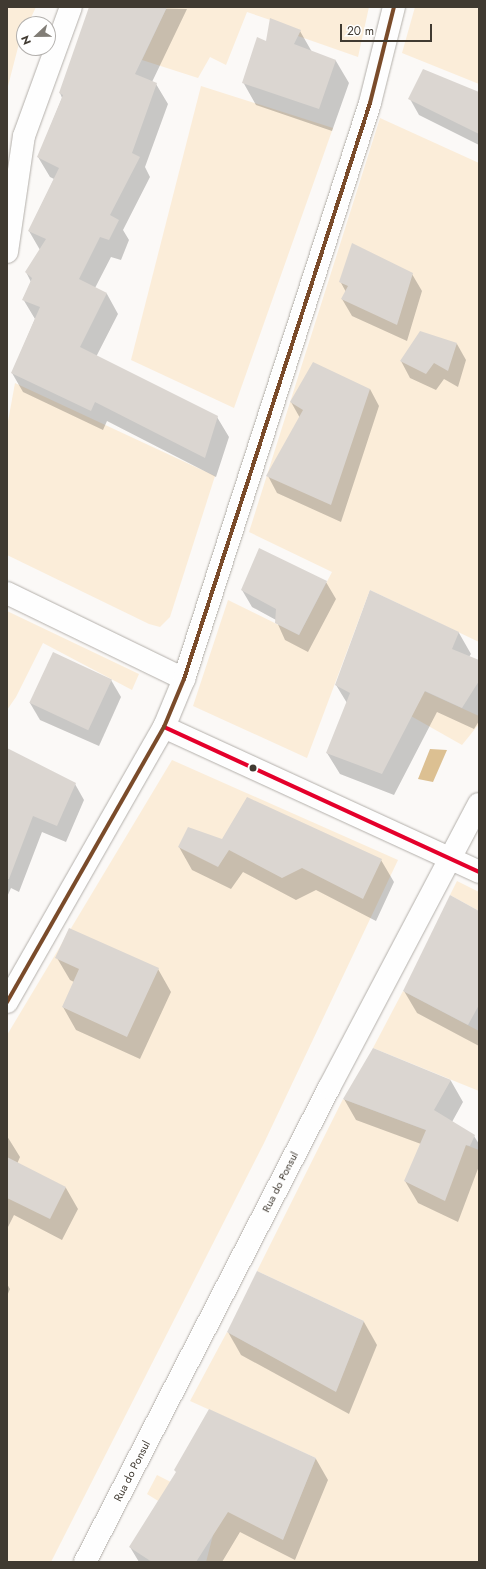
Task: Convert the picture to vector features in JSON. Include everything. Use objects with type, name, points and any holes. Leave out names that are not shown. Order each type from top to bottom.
[{"type":"street","points":[[7,252],[24,136],[71,7]]},
{"type":"street","points":[[7,1002],[164,727],[184,679],[370,103],[394,7]]},
{"type":"street","points":[[7,593],[184,679]]},
{"type":"street","points":[[164,727],[479,872]]},
{"type":"street","name":"Rua do Ponsul","points":[[85,1562],[325,1095],[479,804]]},
{"type":"shaded area","points":[[7,7],[36,7],[32,16],[16,16],[16,55],[7,90]]},
{"type":"shaded area","points":[[167,7],[369,7],[358,57],[298,36],[300,30],[247,12],[226,65],[210,57],[198,78],[142,60]]},
{"type":"shaded area","points":[[415,7],[479,7],[479,84],[402,53]]},
{"type":"shaded area","points":[[201,86],[333,128],[234,408],[131,360]]},
{"type":"shaded area","points":[[380,118],[479,163],[479,642],[370,590],[307,758],[193,706],[228,600],[299,635],[332,572],[249,532]]},
{"type":"shaded area","points":[[15,383],[215,476],[170,617],[160,627],[149,624],[7,555],[7,427]]},
{"type":"shaded area","points":[[7,611],[139,674],[132,690],[43,643],[16,697],[7,710]]},
{"type":"shaded area","points":[[402,681],[479,716],[479,724],[462,745],[395,707]]},
{"type":"shaded area","points":[[430,749],[447,750],[433,782],[418,779]]},
{"type":"shaded area","points":[[172,760],[398,860],[264,1143],[51,1562],[7,1562],[7,1035]]},
{"type":"shaded area","points":[[457,881],[479,892],[479,911],[450,895]]},
{"type":"shaded area","points":[[403,991],[479,1031],[479,1091],[373,1048]]},
{"type":"shaded area","points":[[343,1099],[479,1150],[479,1562],[206,1562],[213,1535],[147,1494],[157,1475],[283,1539],[316,1458],[190,1401],[227,1332],[336,1391],[364,1321],[257,1271]]},
{"type":"building","points":[[89,7],[167,7],[135,74],[157,83],[132,153],[140,157],[110,215],[119,220],[109,240],[100,237],[79,279],[107,293],[80,347],[218,416],[205,458],[95,402],[91,411],[11,373],[40,307],[22,300],[32,278],[25,272],[46,239],[28,231],[59,168],[37,157],[63,95],[59,93]]},
{"type":"building","points":[[270,18],[301,30],[294,44],[336,60],[319,109],[242,83],[257,37],[266,41]]},
{"type":"building","points":[[423,69],[479,92],[479,134],[408,99]]},
{"type":"building","points":[[352,243],[413,273],[397,325],[341,299],[348,286],[339,282]]},
{"type":"building","points":[[420,331],[457,343],[448,371],[434,363],[426,374],[400,361]]},
{"type":"building","points":[[313,362],[370,389],[331,505],[266,476],[303,410],[290,402]]},
{"type":"building","points":[[259,548],[327,581],[299,635],[275,623],[276,609],[241,590]]},
{"type":"building","points":[[370,590],[459,632],[452,649],[479,660],[479,681],[462,708],[425,691],[382,774],[326,753],[350,693],[335,685]]},
{"type":"building","points":[[53,652],[112,679],[88,730],[29,703]]},
{"type":"building","points":[[7,748],[76,783],[57,826],[33,816],[9,879],[7,879]]},
{"type":"building","points":[[247,797],[382,859],[363,899],[302,868],[282,878],[229,850],[218,867],[178,847],[188,827],[222,839]]},
{"type":"building","points":[[450,895],[479,911],[479,1005],[468,1025],[403,991]]},
{"type":"building","points":[[69,928],[159,968],[127,1037],[62,1007],[79,969],[55,958]]},
{"type":"building","points":[[373,1048],[451,1080],[434,1110],[475,1135],[470,1146],[466,1145],[445,1201],[404,1181],[426,1130],[343,1099]]},
{"type":"building","points":[[7,1157],[66,1187],[50,1219],[7,1198]]},
{"type":"building","points":[[257,1271],[364,1321],[336,1392],[227,1332]]},
{"type":"building","points":[[209,1409],[316,1458],[283,1540],[228,1512],[196,1562],[152,1562],[129,1547],[176,1472],[174,1470]]},
{"type":"transit line","points":[[7,1002],[164,727],[184,679],[370,103],[394,7]]},
{"type":"transit line","points":[[164,727],[479,872]]}]
